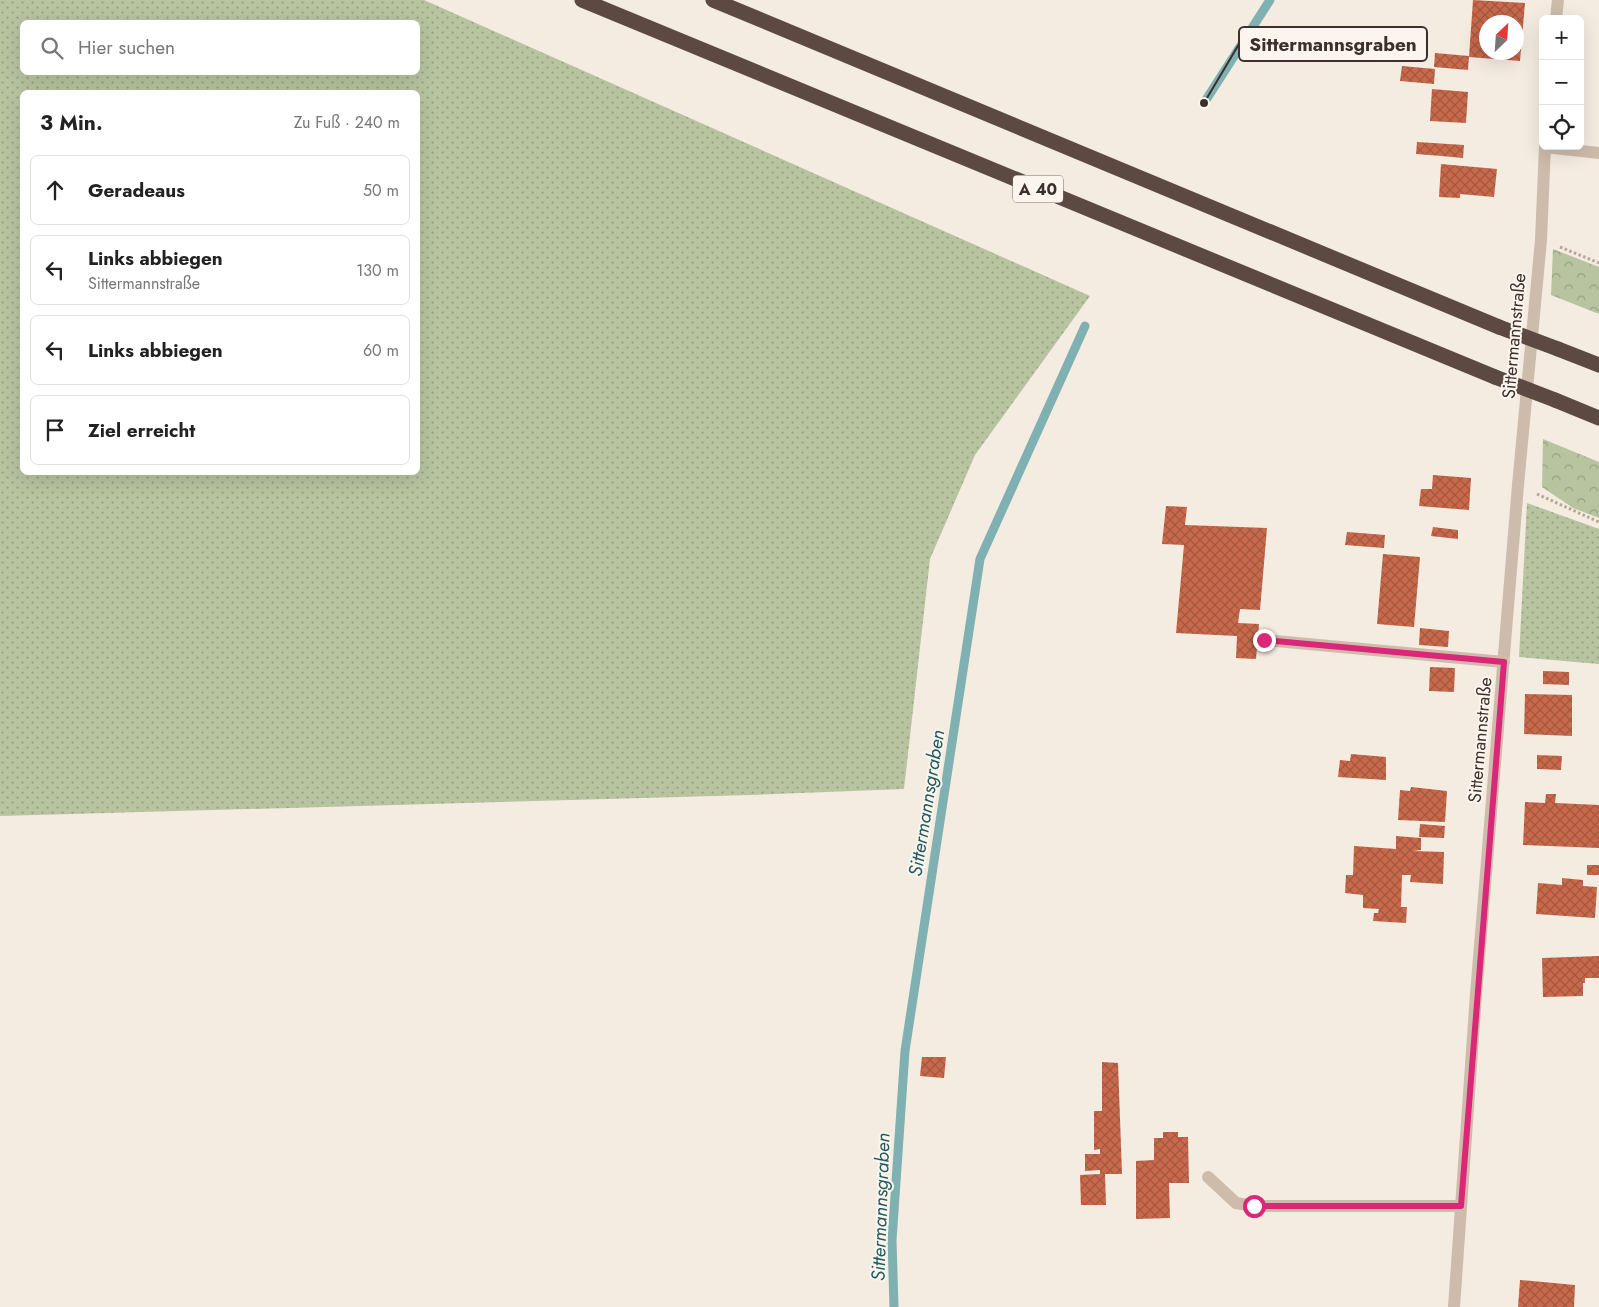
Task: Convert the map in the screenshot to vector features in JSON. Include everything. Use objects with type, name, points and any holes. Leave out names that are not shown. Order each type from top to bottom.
[{"type":"highway","name":"A 40","points":[[582,0],[1495,377],[1599,418]]},
{"type":"highway","points":[[713,0],[1500,327],[1599,365]]},
{"type":"street","points":[[1556,15],[1558,0]]},
{"type":"street","name":"Sittermannstraße","points":[[1454,1307],[1518,485],[1540,240],[1545,150]]},
{"type":"street","points":[[1576,150],[1599,153]]},
{"type":"street","points":[[1264,640],[1504,662]]},
{"type":"street","points":[[1208,1177],[1236,1203],[1254,1206],[1461,1206]]},
{"type":"path","points":[[1540,240],[1599,263]]},
{"type":"path","points":[[1518,485],[1599,522]]},
{"type":"green space","points":[[0,0],[424,0],[1090,296],[975,455],[930,559],[904,789],[0,816]]},
{"type":"green space","points":[[1553,249],[1599,267],[1599,314],[1551,295]]},
{"type":"green space","points":[[1543,439],[1599,462],[1599,518],[1573,508],[1542,487]]},
{"type":"green space","points":[[1527,503],[1599,529],[1599,664],[1519,657]]},
{"type":"building","points":[[1473,0],[1525,3],[1524,15],[1479,15],[1479,58],[1469,57]]},
{"type":"building","points":[[1435,53],[1469,56],[1468,70],[1434,67]]},
{"type":"building","points":[[1402,66],[1435,69],[1434,84],[1400,81]]},
{"type":"building","points":[[1432,89],[1468,92],[1466,123],[1430,121]]},
{"type":"building","points":[[1417,142],[1464,145],[1463,158],[1416,154]]},
{"type":"building","points":[[1441,164],[1497,169],[1494,197],[1460,194],[1460,198],[1439,197]]},
{"type":"building","points":[[1433,475],[1471,478],[1469,510],[1419,506],[1421,489],[1432,489]]},
{"type":"building","points":[[1166,506],[1187,507],[1185,525],[1267,528],[1260,610],[1240,609],[1238,623],[1259,624],[1256,659],[1236,658],[1237,636],[1176,633],[1184,545],[1162,544]]},
{"type":"building","points":[[1433,527],[1458,530],[1458,539],[1431,536]]},
{"type":"building","points":[[1347,532],[1385,535],[1384,548],[1345,545]]},
{"type":"building","points":[[1383,554],[1420,557],[1414,627],[1377,624]]},
{"type":"building","points":[[1420,628],[1449,631],[1448,647],[1419,645]]},
{"type":"building","points":[[1430,667],[1455,668],[1454,692],[1429,691]]},
{"type":"building","points":[[1543,671],[1569,672],[1569,685],[1543,684]]},
{"type":"building","points":[[1525,694],[1572,695],[1572,736],[1524,734]]},
{"type":"building","points":[[1351,754],[1386,757],[1386,780],[1338,777],[1340,760],[1350,761]]},
{"type":"building","points":[[1537,755],[1562,756],[1561,770],[1537,769]]},
{"type":"building","points":[[1411,787],[1447,791],[1445,822],[1398,820],[1400,790],[1410,791]]},
{"type":"building","points":[[1546,794],[1556,794],[1555,803],[1599,805],[1599,848],[1523,845],[1525,802],[1545,803]]},
{"type":"building","points":[[1420,824],[1445,826],[1444,838],[1419,837]]},
{"type":"building","points":[[1396,836],[1421,838],[1421,850],[1413,851],[1444,852],[1443,884],[1410,882],[1411,875],[1402,875],[1401,907],[1407,907],[1406,923],[1373,921],[1374,913],[1378,913],[1379,909],[1363,908],[1363,895],[1345,893],[1346,875],[1353,875],[1354,846],[1396,849]]},
{"type":"building","points":[[1587,865],[1599,865],[1599,875],[1587,875]]},
{"type":"building","points":[[1562,878],[1583,880],[1583,886],[1597,887],[1595,918],[1536,914],[1538,883],[1562,885]]},
{"type":"building","points":[[1599,956],[1599,978],[1585,978],[1583,996],[1543,997],[1542,958]]},
{"type":"building","points":[[922,1057],[946,1057],[944,1078],[920,1076]]},
{"type":"building","points":[[1102,1062],[1118,1063],[1122,1174],[1105,1174],[1106,1205],[1081,1205],[1080,1175],[1100,1174],[1100,1170],[1085,1171],[1085,1154],[1100,1154],[1100,1149],[1094,1150],[1094,1111],[1102,1111]]},
{"type":"building","points":[[1163,1132],[1178,1132],[1178,1137],[1188,1137],[1189,1183],[1169,1183],[1170,1218],[1136,1219],[1136,1161],[1154,1160],[1154,1138],[1163,1138]]},
{"type":"building","points":[[1520,1280],[1575,1285],[1574,1307],[1518,1307]]},
{"type":"waterway","name":"Sittermannsgraben","points":[[1204,103],[1270,0]]},
{"type":"waterway","name":"Sittermannsgraben","points":[[894,1307],[892,1240],[905,1051],[980,559],[1085,326]]},
{"type":"place","name":"Sittermannsgraben","points":[[1204,103]]},
{"type":"route","points":[[1254,1206],[1461,1206],[1476,994],[1504,662],[1264,640]]}]
